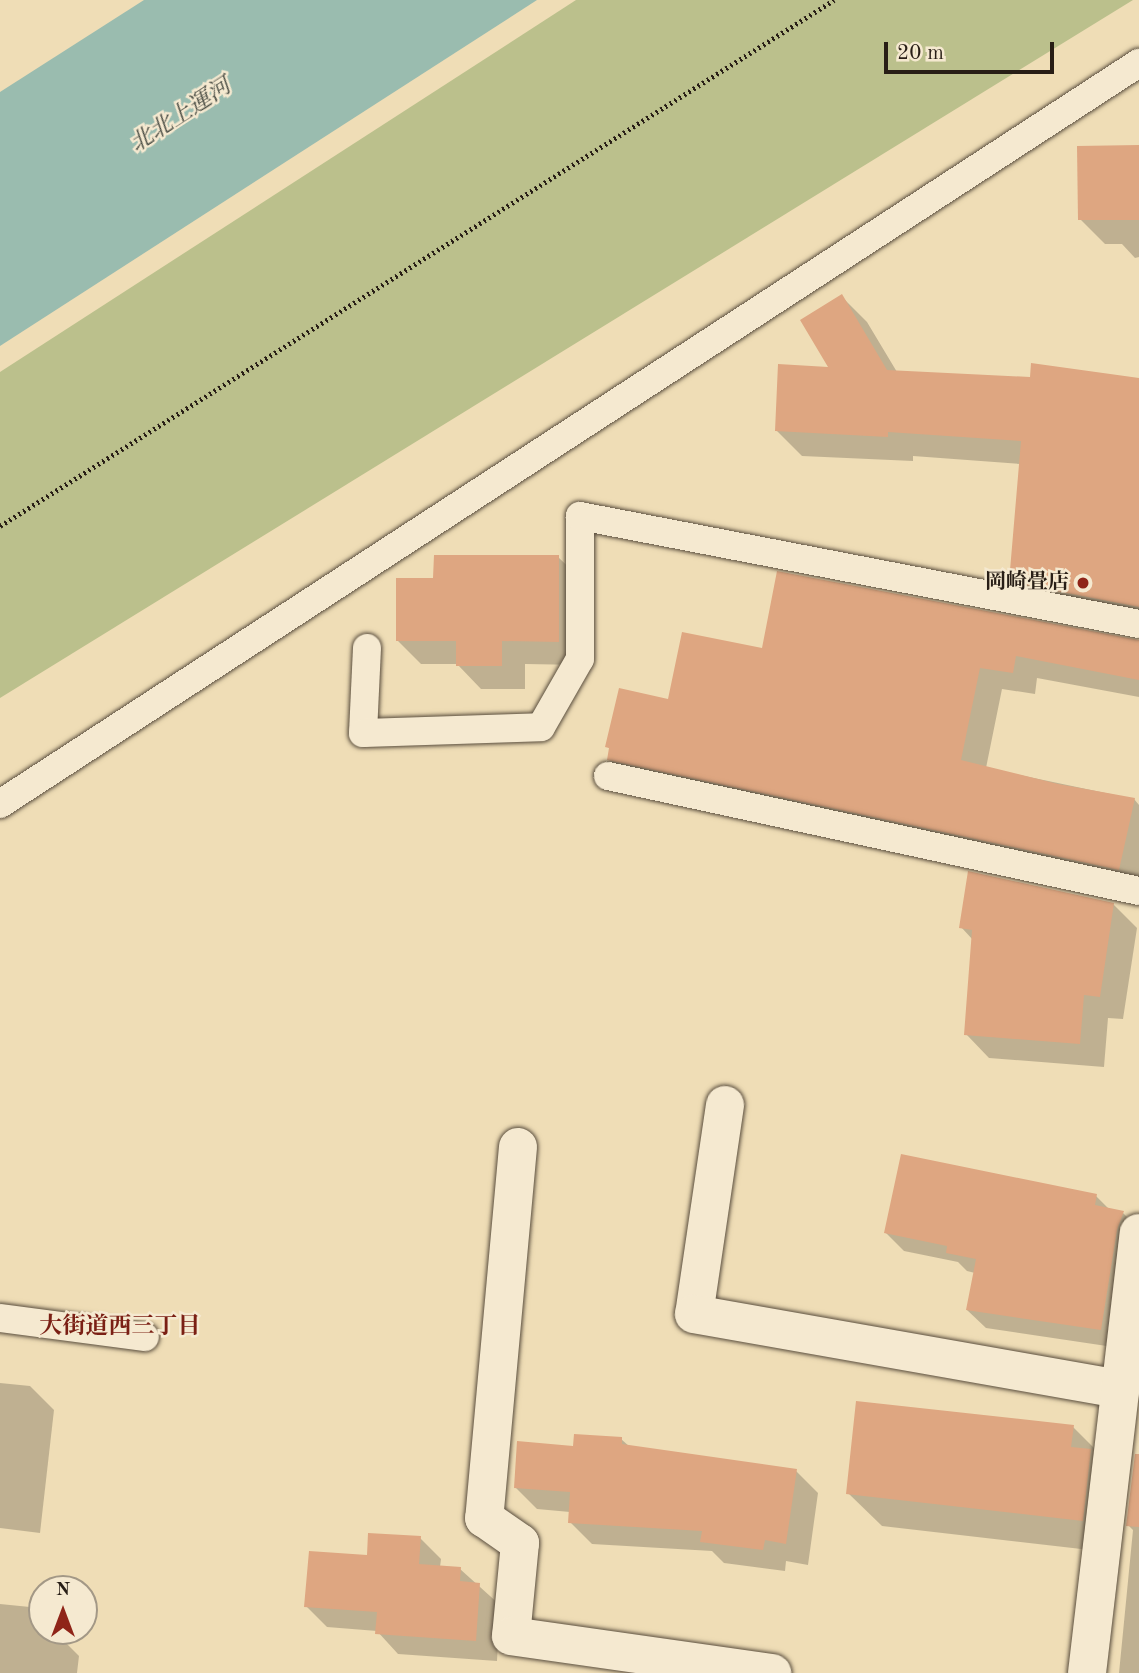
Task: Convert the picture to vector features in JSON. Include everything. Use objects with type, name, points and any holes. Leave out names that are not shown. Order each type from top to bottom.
[{"type":"street","points":[[725,1105],[694,1314],[1120,1389]]},
{"type":"street","points":[[518,1147],[484,1518],[520,1543],[511,1636],[772,1673]]},
{"type":"street","points":[[1087,1673],[1139,1233]]},
{"type":"lane","points":[[0,804],[1139,63]]},
{"type":"lane","points":[[366,648],[363,733],[541,727],[580,659],[580,516],[1139,624]]},
{"type":"lane","points":[[608,776],[1139,891]]},
{"type":"lane","points":[[0,1318],[145,1337]]},
{"type":"path","points":[[0,526],[834,0]]},
{"type":"green space","points":[[576,0],[1133,0],[0,698],[0,372]]},
{"type":"water","name":"北北上運河","points":[[144,0],[537,0],[0,346],[0,92]]},
{"type":"building","points":[[1139,145],[1139,220],[1078,220],[1077,146]]},
{"type":"building","points":[[842,294],[887,370],[1030,377],[1031,363],[1139,378],[1139,607],[1009,582],[1021,441],[888,432],[888,437],[775,431],[778,364],[828,367],[800,320]]},
{"type":"building","points":[[434,555],[559,555],[559,642],[502,641],[502,666],[456,666],[456,641],[396,641],[396,578],[433,578]]},
{"type":"building","points":[[777,571],[1139,640],[1139,680],[1016,656],[1013,673],[980,668],[961,760],[1058,784],[1135,798],[1119,870],[607,760],[609,748],[605,747],[619,688],[668,699],[682,632],[762,648]]},
{"type":"building","points":[[968,871],[1114,903],[1100,997],[1084,995],[1080,1044],[964,1035],[972,930],[959,928]]},
{"type":"building","points":[[901,1154],[1097,1194],[1095,1205],[1124,1211],[1117,1230],[1101,1330],[966,1310],[976,1259],[946,1253],[947,1246],[884,1233]]},
{"type":"building","points":[[856,1401],[1074,1425],[1071,1447],[1091,1449],[1083,1521],[846,1494]]},
{"type":"building","points":[[574,1434],[622,1437],[622,1444],[797,1469],[786,1544],[765,1540],[763,1550],[700,1542],[702,1531],[568,1523],[570,1492],[514,1488],[517,1441],[573,1446]]},
{"type":"building","points":[[1135,1454],[1139,1454],[1139,1527],[1126,1526]]},
{"type":"building","points":[[368,1533],[421,1536],[419,1564],[461,1567],[460,1581],[480,1583],[476,1641],[375,1634],[377,1612],[304,1607],[309,1551],[367,1555]]},
{"type":"place","name":"岡崎畳店","points":[[1083,583]]},
{"type":"district","name":"大街道西三丁目","points":[[120,1327]]}]
